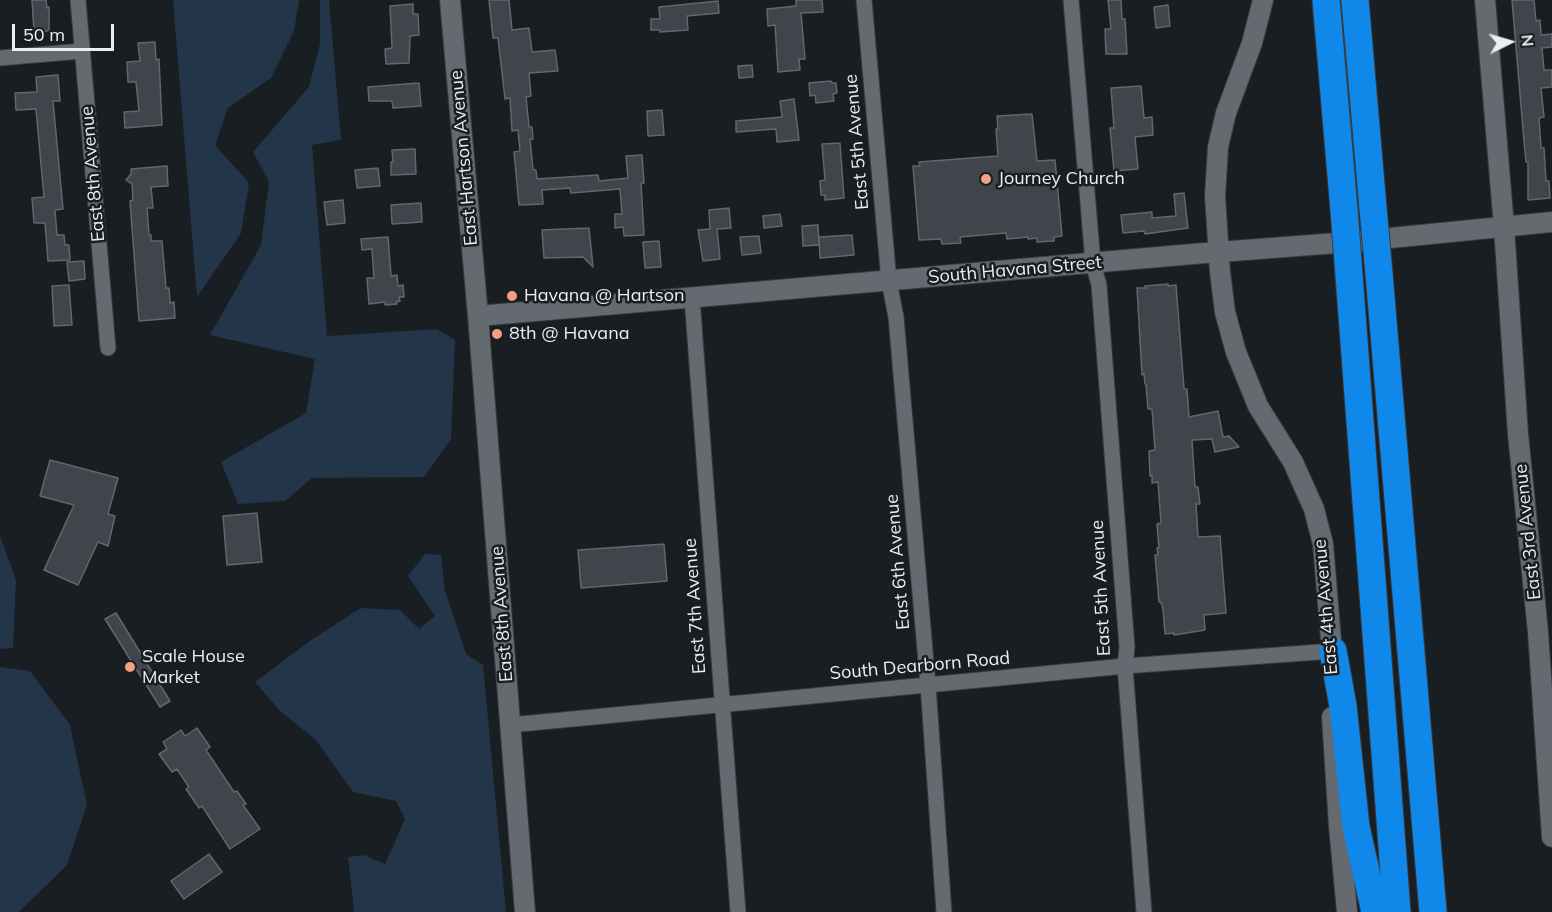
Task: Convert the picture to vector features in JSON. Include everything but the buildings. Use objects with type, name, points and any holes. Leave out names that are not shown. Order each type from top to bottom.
[{"type":"highway","points":[[1326,0],[1397,912]]},
{"type":"highway","points":[[1355,0],[1433,912]]},
{"type":"highway","points":[[1363,0],[1366,134]]},
{"type":"highway","points":[[1333,651],[1343,706],[1356,827],[1375,912]]},
{"type":"street","name":"East 8th Avenue","points":[[78,0],[108,348]]},
{"type":"street","name":"East Hartson Avenue","points":[[450,0],[478,316]]},
{"type":"street","name":"East 5th Avenue","points":[[864,0],[889,280]]},
{"type":"street","points":[[1071,0],[1093,263]]},
{"type":"street","points":[[1218,252],[1215,196],[1218,147],[1226,112],[1252,43],[1263,0]]},
{"type":"street","name":"East 3rd Avenue","points":[[1485,0],[1518,434],[1545,632],[1552,837]]},
{"type":"street","points":[[0,58],[82,51]]},
{"type":"street","name":"South Havana Street","points":[[478,316],[1358,242],[1552,222]]},
{"type":"street","name":"East 4th Avenue","points":[[1218,252],[1225,312],[1236,352],[1258,406],[1293,462],[1314,509],[1323,544],[1333,651],[1331,711],[1347,912]]},
{"type":"street","name":"East 5th Avenue","points":[[1093,263],[1100,297],[1127,647],[1125,666],[1144,912]]},
{"type":"street","name":"East 6th Avenue","points":[[889,280],[896,317],[928,685],[944,912]]},
{"type":"street","name":"East 7th Avenue","points":[[692,298],[738,912]]},
{"type":"street","name":"East 8th Avenue","points":[[478,316],[525,912]]},
{"type":"street","name":"South Dearborn Road","points":[[510,725],[1125,666],[1333,651]]},
{"type":"shaded area","points":[[173,0],[299,0],[294,31],[271,78],[228,108],[215,145],[249,183],[241,233],[197,297]]},
{"type":"shaded area","points":[[320,0],[329,0],[341,140],[312,145],[327,336],[437,329],[455,340],[451,439],[424,477],[312,478],[285,501],[238,504],[221,462],[306,413],[315,359],[210,335],[261,245],[269,182],[253,152],[309,87],[320,44]]},
{"type":"shaded area","points":[[0,536],[16,580],[13,648],[0,649]]},
{"type":"shaded area","points":[[425,554],[441,555],[445,591],[466,654],[483,665],[506,912],[354,912],[348,857],[364,855],[385,864],[405,819],[396,801],[353,792],[315,739],[280,711],[255,682],[311,640],[361,608],[400,610],[419,629],[435,616],[408,576]]},
{"type":"shaded area","points":[[0,667],[30,671],[70,725],[87,805],[67,865],[19,912],[0,912]]},
{"type":"place","name":"Journey Church","points":[[986,179]]},
{"type":"place","name":"Havana @ Hartson","points":[[512,296]]},
{"type":"place","name":"8th @ Havana","points":[[497,334]]},
{"type":"place","name":"Scale House Market","points":[[130,667]]}]
